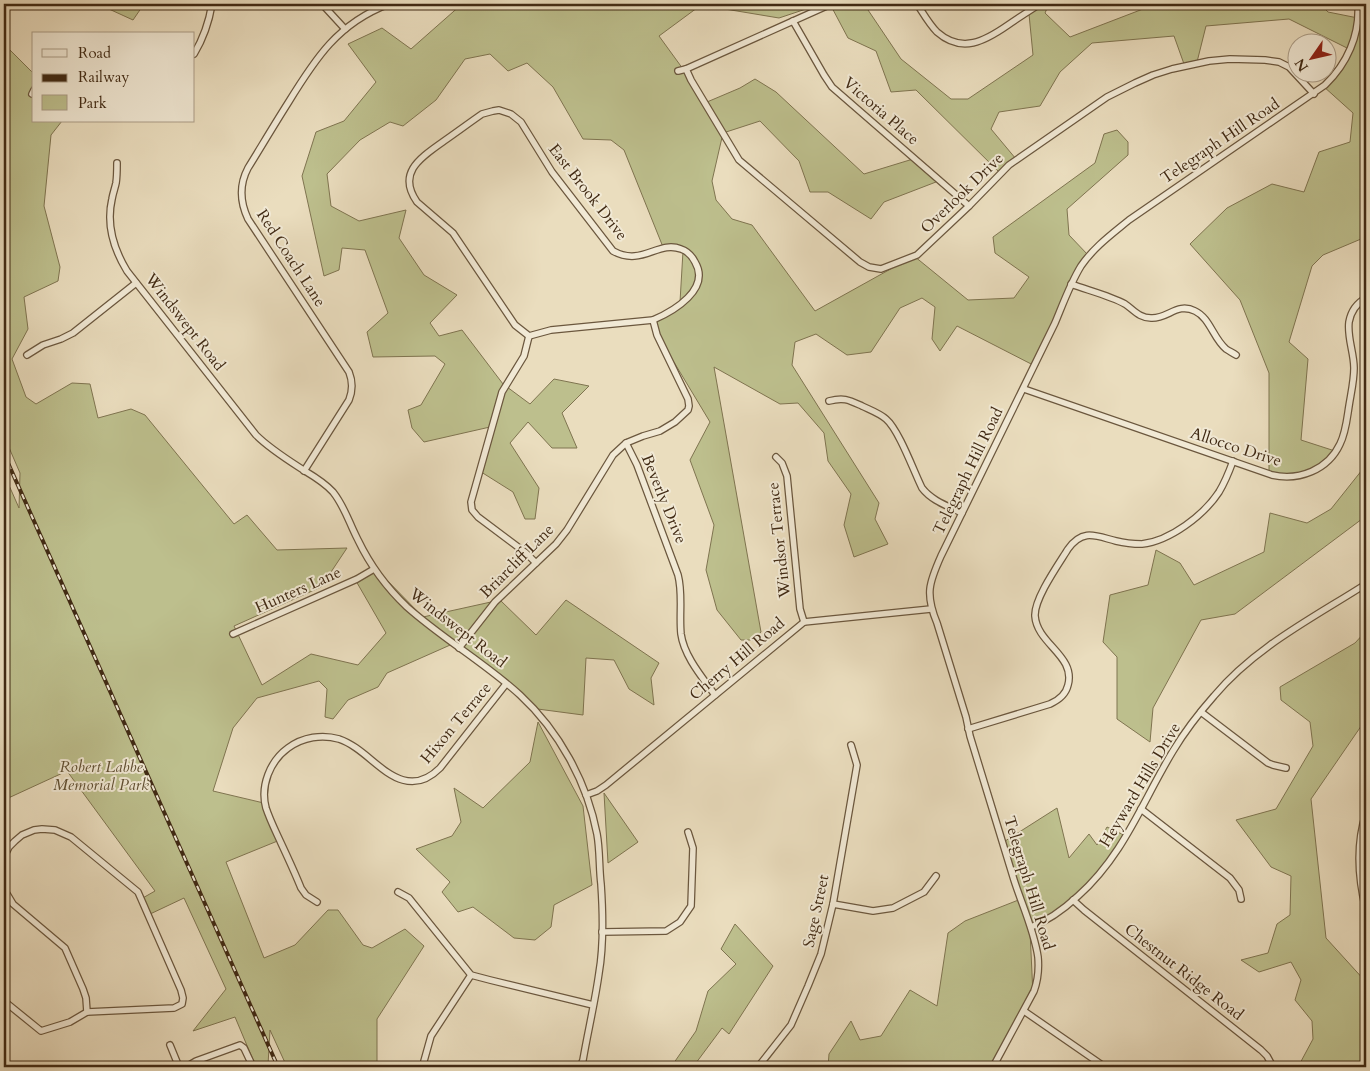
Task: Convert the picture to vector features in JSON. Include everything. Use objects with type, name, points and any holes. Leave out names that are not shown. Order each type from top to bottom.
[{"type":"street","points":[[195,52],[208,23],[212,4]]},
{"type":"street","points":[[322,4],[345,29]]},
{"type":"street","name":"Red Coach Lane","points":[[304,470],[349,400],[352,390],[351,379],[344,365],[248,219],[242,205],[241,189],[248,168],[307,71],[324,49],[360,18],[389,4]]},
{"type":"street","points":[[678,71],[831,4]]},
{"type":"street","points":[[917,4],[936,31],[950,40],[964,44],[977,42],[989,37],[1040,4]]},
{"type":"street","name":"Telegraph Hill Road","points":[[993,1067],[1034,991],[1037,983],[1038,956],[1031,927],[1015,882],[937,623],[931,609],[930,583],[941,556],[1055,324],[1071,284],[1087,258],[1100,244],[1129,220],[1325,85],[1336,74],[1351,49],[1357,29],[1358,4]]},
{"type":"street","name":"Victoria Place","points":[[793,21],[832,86],[969,206]]},
{"type":"street","name":"Overlook Drive","points":[[686,69],[722,134],[739,160],[864,265],[881,269],[913,258],[969,206],[1009,165],[1099,103],[1135,83],[1172,69],[1209,61],[1250,59],[1275,61],[1289,67],[1314,94]]},
{"type":"street","name":"East Brook Drive","points":[[493,111],[505,112],[516,117],[552,172],[614,250],[624,256],[637,256],[675,247],[684,251],[693,259],[699,276],[696,288],[690,296],[677,306],[662,317],[653,320],[551,330],[529,336],[514,326],[452,233],[417,202],[410,186],[412,170],[420,159],[482,114],[493,111]]},
{"type":"street","name":"Windswept Road","points":[[117,163],[116,181],[110,210],[111,233],[120,259],[136,282],[256,435],[270,448],[324,484],[339,501],[374,569],[394,594],[408,608],[506,684],[532,707],[556,737],[572,763],[586,795],[597,836],[602,932],[600,971],[583,1060],[580,1067]]},
{"type":"street","points":[[27,355],[42,345],[61,339],[73,332],[136,282]]},
{"type":"street","points":[[1071,284],[1120,302],[1146,318],[1157,318],[1181,308],[1195,311],[1205,319],[1225,347],[1236,355]]},
{"type":"street","name":"Allocco Drive","points":[[1024,388],[1272,475],[1300,476],[1314,471],[1327,462],[1343,437],[1354,378],[1354,358],[1349,320],[1359,302],[1366,298]]},
{"type":"street","name":"Beverly Drive","points":[[653,320],[657,334],[690,406],[686,413],[667,427],[626,443],[637,465],[678,575],[681,632],[684,646],[715,695]]},
{"type":"street","points":[[529,336],[526,352],[502,392],[471,502],[472,510],[478,517],[536,563]]},
{"type":"street","points":[[829,400],[838,398],[848,400],[886,418],[895,430],[926,494],[962,513]]},
{"type":"street","name":"Briarcliff Lane","points":[[459,648],[495,602],[556,544],[567,530],[607,462],[626,443]]},
{"type":"street","name":"Windsor Terrace","points":[[776,457],[782,463],[787,476],[800,609],[804,622]]},
{"type":"street","points":[[968,729],[1050,704],[1057,701],[1066,691],[1069,679],[1067,664],[1040,632],[1035,619],[1035,611],[1040,596],[1073,544],[1082,537],[1093,535],[1121,543],[1135,544],[1153,542],[1171,536],[1202,512],[1212,501],[1223,484],[1233,461]]},
{"type":"street","name":"Hunters Lane","points":[[232,634],[357,579],[374,569]]},
{"type":"street","name":"Heyward Hills Drive","points":[[1031,927],[1047,920],[1063,909],[1111,861],[1174,749],[1201,712],[1229,679],[1257,654],[1274,642],[1366,584]]},
{"type":"street","name":"Cherry Hill Road","points":[[586,795],[606,785],[804,622],[931,609]]},
{"type":"street","name":"Hixon Terrace","points":[[317,902],[306,895],[301,888],[266,809],[264,792],[266,782],[276,760],[287,748],[300,741],[314,737],[329,737],[347,743],[397,778],[411,781],[424,779],[440,768],[506,684]]},
{"type":"street","points":[[1201,712],[1268,763],[1286,768]]},
{"type":"street","name":"Sage Street","points":[[758,1067],[791,1024],[821,954],[833,904],[857,764],[851,745]]},
{"type":"street","points":[[1141,809],[1230,878],[1239,890],[1241,899]]},
{"type":"street","points":[[1366,812],[1362,827],[1360,857],[1361,889],[1366,910]]},
{"type":"street","points":[[4,857],[9,847],[15,841],[22,835],[34,830],[55,830],[71,837],[138,892],[183,998],[182,1004],[169,1008],[87,1012],[70,1022],[41,1031],[4,1002]]},
{"type":"street","points":[[602,932],[666,931],[680,922],[691,906],[693,848],[688,832]]},
{"type":"street","points":[[833,904],[873,911],[893,908],[924,892],[936,876]]},
{"type":"street","points":[[4,889],[13,904],[65,948],[83,989],[87,1012]]},
{"type":"street","points":[[398,892],[409,898],[471,975],[593,1005]]},
{"type":"street","name":"Chestnut Ridge Road","points":[[1073,900],[1262,1050],[1271,1061],[1273,1067]]},
{"type":"street","points":[[425,1067],[424,1061],[431,1036],[471,975]]},
{"type":"street","points":[[1024,1011],[1105,1067]]},
{"type":"street","points":[[170,1045],[179,1067]]},
{"type":"street","points":[[186,1067],[196,1061],[240,1045],[244,1048],[254,1067]]},
{"type":"green space","points":[[98,4],[144,4],[133,20]]},
{"type":"green space","points":[[462,4],[821,4],[779,18],[701,5],[659,36],[707,102],[740,88],[755,79],[776,92],[864,174],[913,159],[936,182],[884,202],[871,219],[828,192],[810,192],[799,161],[760,121],[723,133],[712,181],[716,200],[732,219],[752,225],[815,311],[914,256],[968,300],[1014,298],[1029,277],[995,253],[993,237],[1095,163],[1104,134],[1117,130],[1128,142],[1128,155],[1067,209],[1069,235],[1088,255],[1037,367],[957,326],[940,351],[932,339],[935,307],[922,298],[900,308],[871,352],[847,355],[816,334],[795,342],[792,365],[879,503],[875,519],[888,544],[854,557],[844,525],[851,494],[828,461],[824,433],[798,403],[780,404],[714,367],[761,632],[754,640],[741,640],[717,610],[706,570],[714,525],[690,460],[710,422],[651,324],[680,302],[683,251],[663,247],[624,150],[611,140],[583,139],[553,87],[527,63],[508,71],[490,54],[465,59],[436,100],[403,126],[390,122],[360,140],[327,174],[331,206],[359,221],[406,210],[399,238],[424,275],[457,295],[430,323],[439,336],[462,330],[503,384],[530,404],[554,379],[589,386],[562,413],[577,448],[552,448],[528,422],[510,443],[539,488],[535,519],[525,519],[513,492],[478,470],[490,427],[424,442],[412,428],[408,410],[421,405],[445,364],[435,356],[373,357],[367,332],[388,313],[365,250],[342,248],[339,270],[324,276],[302,176],[316,132],[344,121],[376,82],[348,44],[382,28],[411,49]]},
{"type":"green space","points":[[830,4],[864,4],[901,59],[951,99],[968,99],[1033,55],[1028,4],[1049,4],[1045,13],[1070,37],[1156,4],[1320,4],[1328,12],[1358,18],[1360,4],[1366,4],[1366,238],[1323,255],[1312,266],[1289,342],[1308,359],[1301,440],[1335,451],[1304,476],[1269,473],[1269,373],[1240,300],[1190,244],[1227,208],[1272,184],[1304,192],[1319,152],[1350,142],[1353,113],[1323,86],[1326,82],[1338,82],[1338,65],[1349,49],[1338,44],[1338,32],[1315,32],[1289,19],[1206,26],[1197,62],[1184,64],[1174,36],[1092,43],[1060,72],[1040,106],[999,112],[991,129],[1016,159],[999,172],[916,90],[891,92],[876,51],[848,38]]},
{"type":"green space","name":"Robert Labbe Memorial Park","points":[[4,44],[32,72],[32,122],[61,122],[51,135],[44,206],[60,267],[58,281],[24,297],[28,329],[12,359],[26,397],[36,404],[72,383],[90,384],[98,418],[131,409],[145,415],[234,524],[247,515],[277,550],[347,548],[321,587],[234,626],[262,685],[311,654],[358,665],[386,633],[356,581],[377,570],[423,617],[500,600],[536,635],[566,600],[659,663],[651,678],[654,705],[629,689],[614,660],[586,658],[583,715],[530,708],[457,642],[387,673],[378,687],[348,700],[333,719],[325,717],[327,689],[319,681],[257,698],[233,728],[213,791],[268,804],[280,840],[226,862],[264,958],[295,945],[328,910],[338,910],[363,945],[372,948],[405,929],[424,946],[377,1019],[377,1067],[287,1067],[270,1030],[269,1067],[256,1067],[235,1017],[193,1031],[226,989],[184,898],[148,915],[141,899],[155,891],[67,771],[4,800],[4,474],[19,508],[20,473],[4,436]]},
{"type":"green space","points":[[1366,465],[1366,516],[1235,614],[1201,620],[1153,708],[1150,742],[1117,719],[1117,657],[1103,642],[1110,595],[1148,585],[1156,550],[1180,563],[1194,585],[1264,552],[1270,513],[1307,523],[1331,509]]},
{"type":"green space","points":[[1366,631],[1366,719],[1311,799],[1326,938],[1366,982],[1366,1067],[1298,1067],[1313,1039],[1312,1021],[1295,1000],[1301,980],[1291,962],[1259,972],[1241,960],[1268,953],[1277,924],[1290,915],[1291,876],[1271,867],[1236,820],[1276,809],[1313,746],[1310,722],[1281,700],[1280,687],[1355,643]]},
{"type":"green space","points":[[538,722],[583,806],[592,885],[554,905],[551,927],[535,940],[514,938],[473,907],[458,912],[442,892],[450,882],[416,849],[452,836],[461,822],[454,788],[483,808],[530,762]]},
{"type":"green space","points":[[604,793],[638,842],[608,863]]},
{"type":"green space","points":[[1057,808],[1069,858],[1089,834],[1097,845],[1107,827],[1126,836],[1086,890],[1030,931],[1033,995],[991,1067],[828,1067],[829,1054],[851,1021],[860,1040],[881,1036],[910,990],[937,1006],[948,933],[965,921],[1021,899],[1002,843]]},
{"type":"green space","points":[[735,924],[773,966],[729,1034],[722,1028],[693,1067],[671,1067],[696,1031],[708,991],[736,964],[721,949]]},
{"type":"railway","points":[[4,454],[278,1067]]}]
